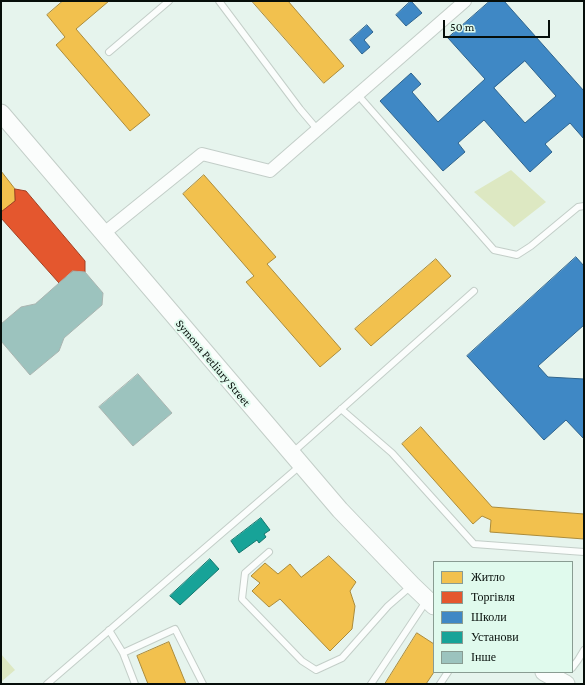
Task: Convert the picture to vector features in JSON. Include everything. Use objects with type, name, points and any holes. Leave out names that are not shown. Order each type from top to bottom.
[{"type":"main road","name":"Symona Petliury Street","points":[[1,113],[340,510],[430,603]]},
{"type":"main road","points":[[546,673],[564,681]]},
{"type":"street","points":[[104,234],[202,154],[270,171],[465,1]]},
{"type":"lane","points":[[109,52],[169,1]]},
{"type":"lane","points":[[219,1],[300,109],[317,129]]},
{"type":"lane","points":[[358,94],[494,250],[517,255],[531,246],[578,207],[584,206]]},
{"type":"lane","points":[[47,684],[109,630],[296,459],[341,409],[474,290]]},
{"type":"lane","points":[[341,409],[392,453],[474,544],[584,552]]},
{"type":"lane","points":[[269,552],[245,573],[242,599],[302,661],[316,670],[342,658],[388,606],[412,585]]},
{"type":"lane","points":[[371,684],[430,603]]},
{"type":"lane","points":[[122,653],[174,629],[203,684]]},
{"type":"lane","points":[[109,630],[122,653],[135,684]]},
{"type":"lane","points":[[573,667],[584,650]]},
{"type":"lane","points":[[440,684],[447,673]]},
{"type":"green space","points":[[511,170],[546,202],[514,227],[474,192]]},
{"type":"green space","points":[[1,654],[15,670],[1,682]]},
{"type":"building: Житло","points":[[63,1],[109,1],[76,29],[150,115],[130,131],[56,45],[65,37],[47,15]]},
{"type":"building: Житло","points":[[252,1],[288,1],[344,66],[324,83]]},
{"type":"building: Житло","points":[[1,171],[15,189],[15,201],[1,212]]},
{"type":"building: Житло","points":[[204,175],[276,257],[267,264],[341,349],[320,367],[246,282],[254,276],[183,194]]},
{"type":"building: Житло","points":[[436,259],[451,276],[371,346],[355,329]]},
{"type":"building: Житло","points":[[421,427],[492,507],[584,514],[584,539],[490,532],[491,520],[482,516],[473,524],[402,444]]},
{"type":"building: Житло","points":[[329,556],[356,582],[350,591],[355,606],[352,629],[330,651],[280,599],[269,607],[252,591],[260,583],[251,576],[265,563],[278,574],[290,564],[301,577]]},
{"type":"building: Житло","points":[[417,633],[433,643],[433,673],[426,684],[385,684]]},
{"type":"building: Житло","points":[[169,642],[186,684],[148,684],[137,656]]},
{"type":"building: Торгівля","points":[[15,189],[26,191],[85,261],[85,272],[73,271],[59,283],[1,218],[1,212],[15,201]]},
{"type":"building: Школи","points":[[411,1],[422,13],[406,26],[396,15]]},
{"type":"building: Школи","points":[[490,1],[504,1],[584,91],[584,139],[570,123],[545,144],[552,152],[530,172],[484,120],[458,143],[465,152],[443,171],[380,101],[411,73],[421,84],[412,92],[438,122],[485,79],[448,38]],"holes":[[[525,61],[556,96],[525,123],[494,88]]]},
{"type":"building: Школи","points":[[367,25],[373,32],[364,40],[370,47],[362,54],[350,40]]},
{"type":"building: Школи","points":[[576,257],[584,266],[584,325],[538,366],[548,377],[584,379],[584,439],[566,420],[544,440],[467,356]]},
{"type":"building: Установи","points":[[261,518],[270,530],[264,534],[266,537],[259,543],[257,540],[239,553],[231,541]]},
{"type":"building: Установи","points":[[210,559],[219,569],[180,605],[170,596]]},
{"type":"building: Інше","points":[[73,271],[85,272],[103,293],[102,305],[64,338],[59,351],[30,375],[1,341],[1,324],[21,307],[35,304]]},
{"type":"building: Інше","points":[[138,374],[172,413],[133,446],[99,407]]}]
